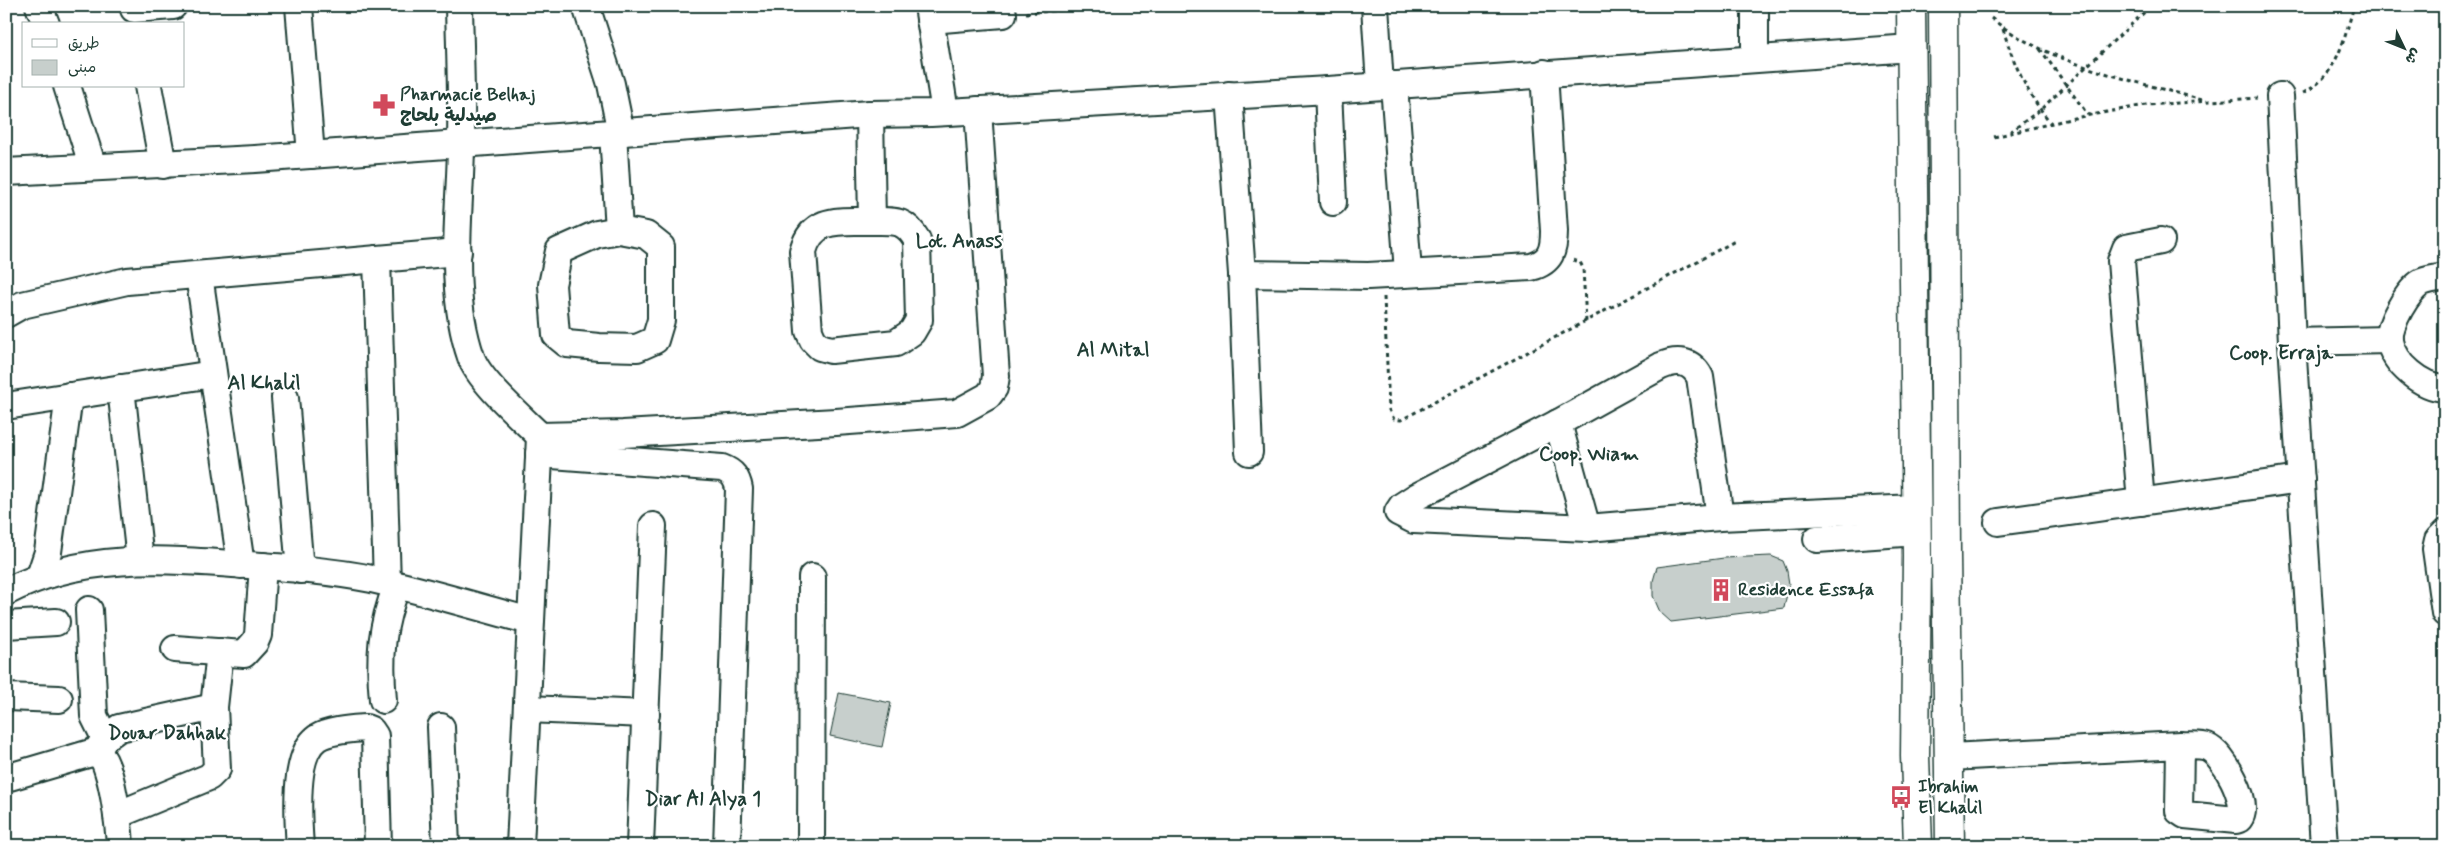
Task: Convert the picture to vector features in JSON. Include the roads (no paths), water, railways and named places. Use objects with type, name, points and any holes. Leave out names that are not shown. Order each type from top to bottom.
[{"type":"main road","points":[[1911,6],[1916,520],[1915,756],[1918,846]]},
{"type":"main road","points":[[1943,6],[1946,554],[1950,846]]},
{"type":"street","points":[[39,6],[45,22]]},
{"type":"street","points":[[135,13],[173,6]]},
{"type":"street","points":[[299,6],[311,154]]},
{"type":"street","points":[[459,6],[461,145],[458,278],[462,318],[471,358],[491,387],[539,445],[520,846]]},
{"type":"street","points":[[586,6],[611,84],[617,133],[620,230]]},
{"type":"street","points":[[1375,6],[1387,85],[1408,272]]},
{"type":"street","points":[[1755,6],[1755,58]]},
{"type":"street","points":[[945,112],[929,13],[1003,14]]},
{"type":"street","points":[[6,172],[163,165],[461,145],[870,114],[945,112],[1328,90],[1911,48]]},
{"type":"street","points":[[1242,274],[1368,276],[1408,272],[1531,268],[1541,265],[1552,253],[1554,231],[1544,73]]},
{"type":"street","points":[[68,88],[93,167]]},
{"type":"street","points":[[148,88],[163,165]]},
{"type":"street","points":[[1328,90],[1333,202]]},
{"type":"street","points":[[1229,95],[1242,274],[1250,452]]},
{"type":"street","points":[[2280,96],[2292,342],[2324,846]]},
{"type":"street","points":[[539,445],[633,434],[957,413],[988,396],[994,388],[996,376],[978,110]]},
{"type":"street","points":[[870,114],[872,221]]},
{"type":"street","points":[[872,221],[901,222],[911,230],[917,240],[919,320],[912,332],[896,343],[831,350],[820,347],[812,340],[809,331],[804,251],[807,239],[814,229],[826,223],[872,221]]},
{"type":"street","points":[[620,230],[646,235],[661,247],[661,320],[655,340],[637,348],[567,344],[556,335],[552,285],[558,251],[597,234],[620,230]]},
{"type":"street","points":[[2141,502],[2121,261],[2126,248],[2161,241]]},
{"type":"street","points":[[6,314],[22,305],[127,281],[458,252]]},
{"type":"street","points":[[377,259],[392,584],[379,662],[383,700]]},
{"type":"street","points":[[175,649],[244,654],[255,642],[252,566],[213,374],[199,275]]},
{"type":"street","points":[[2445,278],[2421,282],[2411,293],[2396,315],[2390,340],[2396,355],[2415,376],[2435,387],[2445,388]]},
{"type":"street","points":[[2292,342],[2390,340]]},
{"type":"street","points":[[1720,517],[1702,384],[1696,370],[1690,364],[1683,361],[1672,361],[1661,366],[1558,423],[1416,497],[1402,506],[1398,514],[1414,520],[1587,528],[1720,517],[1916,520]]},
{"type":"street","points":[[6,406],[213,374]]},
{"type":"street","points":[[121,388],[140,560]]},
{"type":"street","points":[[40,576],[48,552],[69,396]]},
{"type":"street","points":[[285,398],[300,570]]},
{"type":"street","points":[[1558,423],[1587,528]]},
{"type":"street","points":[[539,445],[722,468],[734,475],[738,481],[740,489],[727,846]]},
{"type":"street","points":[[1998,522],[2301,480]]},
{"type":"street","points":[[1817,539],[1916,520]]},
{"type":"street","points":[[640,846],[654,526]]},
{"type":"street","points":[[2445,533],[2438,540],[2436,549],[2445,613]]},
{"type":"street","points":[[6,592],[40,576],[88,564],[140,560],[252,566],[300,570],[392,584],[530,621]]},
{"type":"street","points":[[810,846],[812,577]]},
{"type":"street","points":[[89,610],[94,716],[117,816],[120,846]]},
{"type":"street","points":[[6,625],[56,622]]},
{"type":"street","points":[[117,816],[214,774],[219,763],[214,707],[220,652]]},
{"type":"street","points":[[6,697],[59,700]]},
{"type":"street","points":[[6,778],[100,746],[126,725],[214,707]]},
{"type":"street","points":[[527,709],[646,714]]},
{"type":"street","points":[[300,846],[299,787],[312,743],[323,735],[366,728],[371,730],[375,736],[378,846]]},
{"type":"street","points":[[441,728],[446,846]]},
{"type":"street","points":[[1950,757],[2180,745]]},
{"type":"place","name":"Pharmacie Belhaj صيدلية بلحاج","points":[[384,105]]},
{"type":"place","name":"Residence Essafa","points":[[1721,590]]},
{"type":"place","name":"Ibrahim El Khalil","points":[[1901,797]]},
{"type":"district","name":"Lot. Anass","points":[[959,241]]},
{"type":"district","name":"Al Mital","points":[[1113,350]]},
{"type":"district","name":"Coop. Erraja","points":[[2281,353]]},
{"type":"district","name":"Al Khalil","points":[[264,383]]},
{"type":"district","name":"Coop. Wiam","points":[[1589,454]]},
{"type":"district","name":"Douar Dahhak","points":[[167,733]]},
{"type":"district","name":"Diar Al Alya 1","points":[[703,799]]}]
